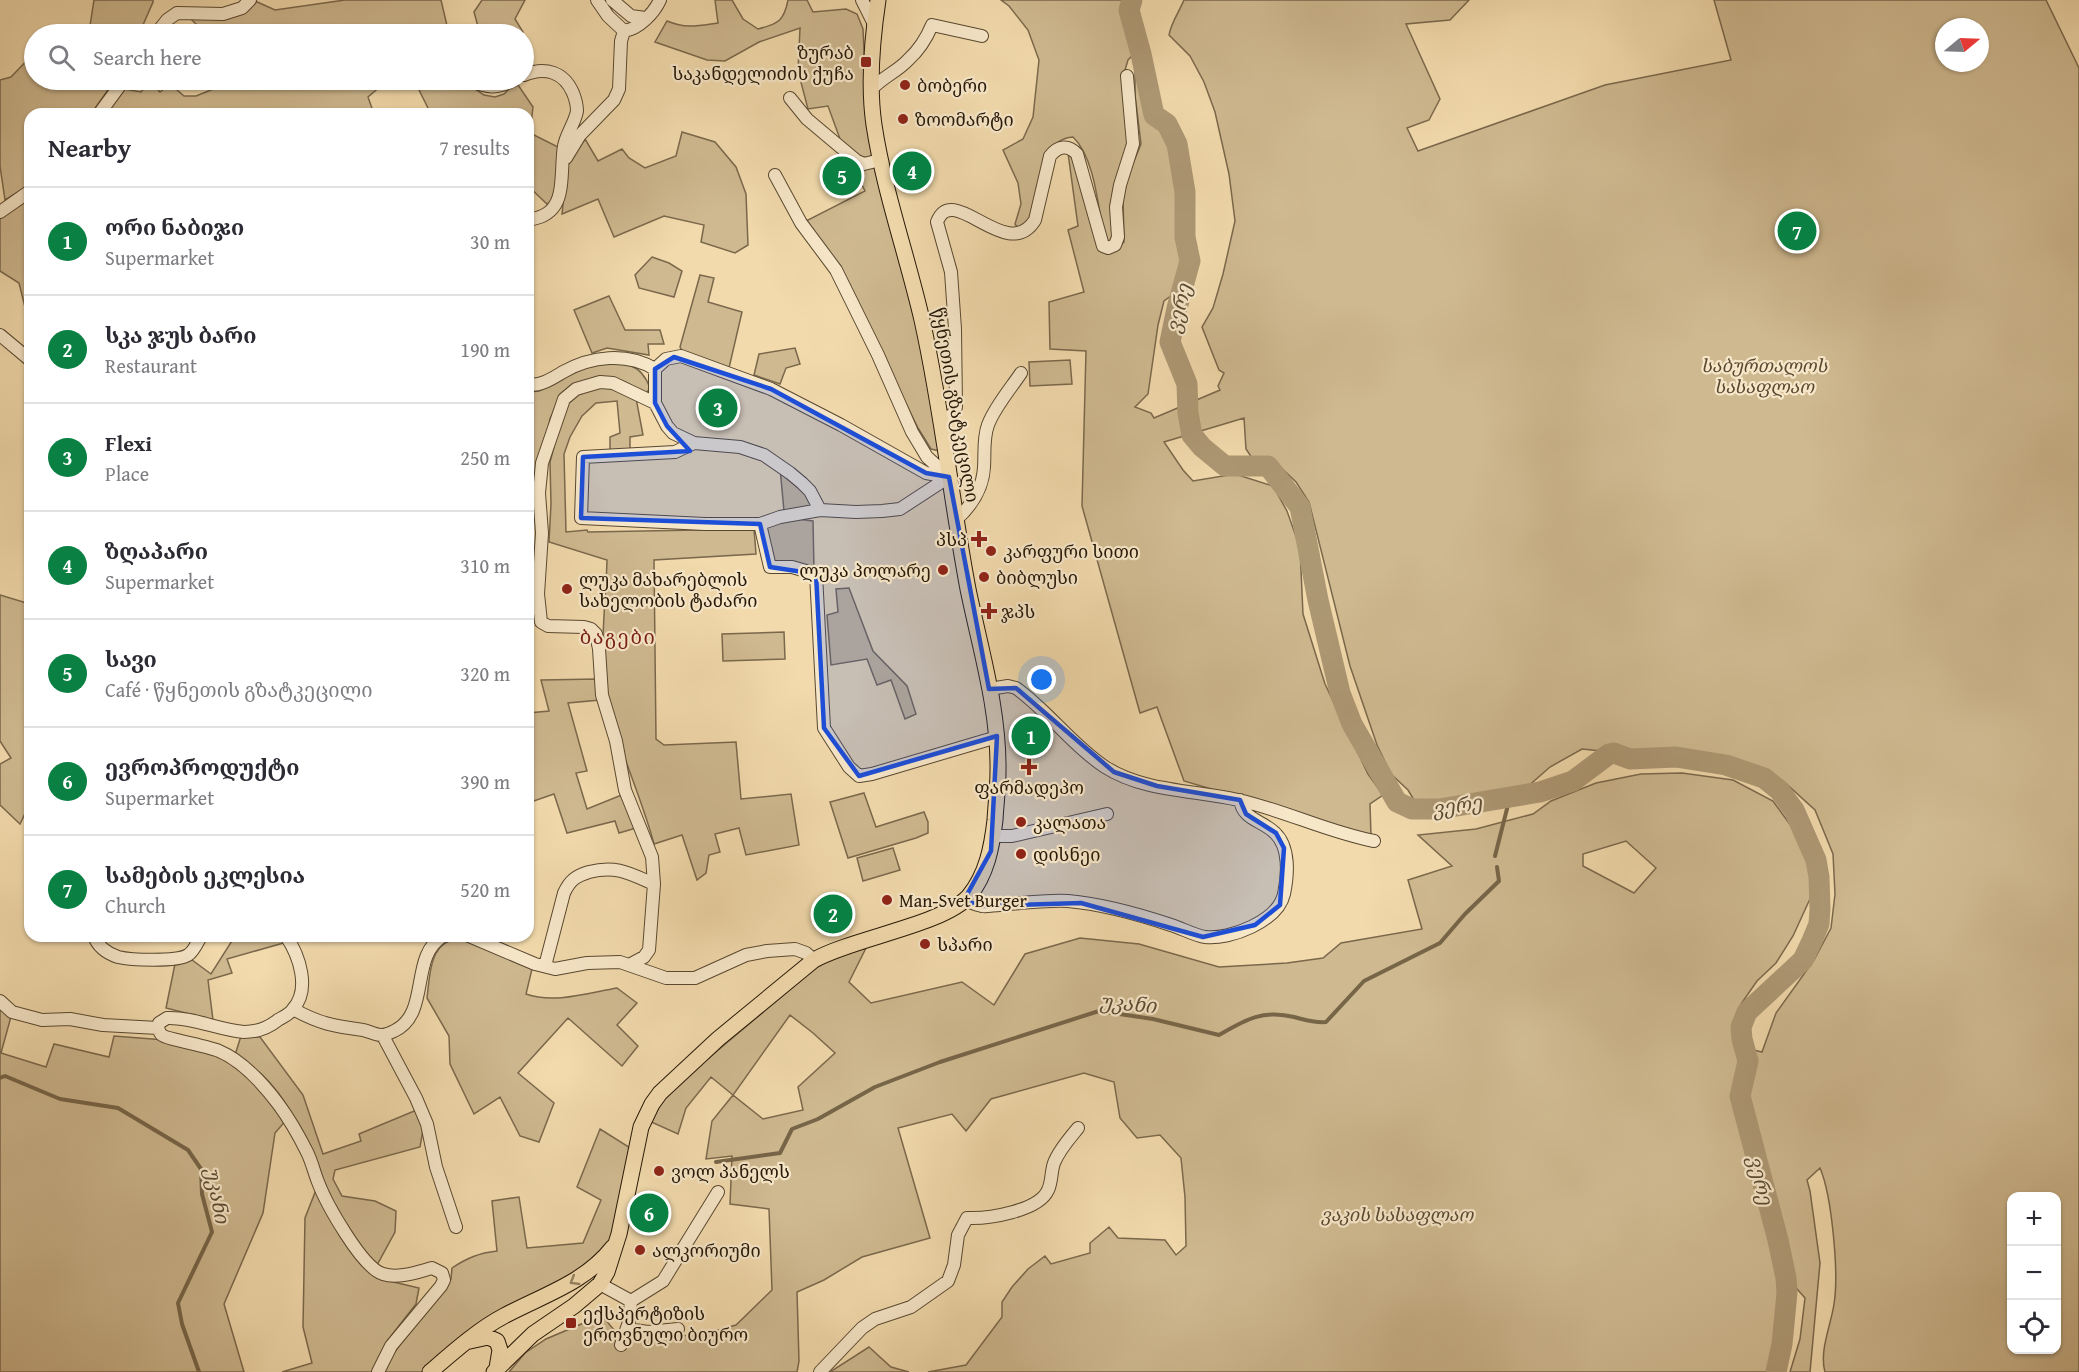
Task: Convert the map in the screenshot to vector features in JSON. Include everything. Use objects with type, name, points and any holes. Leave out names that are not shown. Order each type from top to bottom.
[{"type":"main road","name":"წყნეთის გზატკეცილი","points":[[496,1370],[533,1334],[574,1306],[600,1284],[607,1272],[616,1242],[641,1126],[652,1104],[669,1083],[814,960],[828,952],[930,918],[964,900],[980,878],[991,851],[998,771],[997,737],[968,589],[922,321],[880,160],[873,123],[871,90],[874,24],[878,0]]},
{"type":"main road","name":"წყნეთის გზატკეცილი","points":[[430,1372],[502,1316],[581,1277],[604,1258],[616,1242]]},
{"type":"main road","points":[[467,1342],[488,1336],[497,1341],[500,1350],[496,1370]]},
{"type":"street","points":[[164,24],[177,13],[223,14],[242,8],[250,0]]},
{"type":"street","points":[[597,0],[608,16],[624,31]]},
{"type":"street","points":[[612,0],[631,16],[645,18]]},
{"type":"street","points":[[624,31],[638,26],[654,12],[660,0]]},
{"type":"street","points":[[862,0],[874,24]]},
{"type":"street","points":[[871,90],[880,80],[908,61],[932,25],[982,36]]},
{"type":"street","points":[[563,163],[580,135],[614,100],[619,89],[621,41],[624,31]]},
{"type":"street","points":[[534,71],[548,71],[560,75],[568,83],[577,110],[564,145],[557,203],[549,213],[534,218]]},
{"type":"street","points":[[941,422],[953,414],[956,407],[955,329],[951,272],[937,222],[939,216],[949,209],[959,211],[1011,235],[1023,232],[1030,228],[1035,220],[1050,156],[1054,150],[1067,147],[1077,154],[1103,246],[1108,248],[1115,245],[1118,237],[1116,207],[1120,185],[1133,144],[1127,76]]},
{"type":"street","points":[[103,108],[117,90]]},
{"type":"street","points":[[790,98],[807,119],[857,161],[864,164],[880,160]]},
{"type":"street","points":[[775,175],[801,222],[836,270],[878,355],[912,432],[927,457],[949,477]]},
{"type":"street","points":[[0,212],[24,195]]},
{"type":"street","points":[[0,335],[24,355]]},
{"type":"street","points":[[820,510],[810,491],[802,483],[764,455],[740,447],[694,443],[674,433],[667,426],[655,403],[655,369],[666,359],[681,356],[771,389],[926,473],[949,477]]},
{"type":"street","points":[[534,386],[578,364],[605,358],[636,361],[655,369]]},
{"type":"street","points":[[957,519],[967,510],[978,494],[982,482],[988,424],[1021,373]]},
{"type":"street","points":[[631,964],[644,957],[649,950],[654,884],[652,857],[625,790],[616,741],[602,695],[596,634],[591,629],[548,626],[541,622],[538,594],[542,533],[540,486],[546,449],[564,399],[576,389],[600,382],[612,384],[655,403]]},
{"type":"street","points":[[694,443],[675,452],[583,457],[581,518],[705,524],[760,524],[780,517],[820,510],[856,512],[900,509],[949,477]]},
{"type":"street","points":[[760,524],[770,567],[792,567],[816,574],[824,728],[849,767],[859,776],[997,737]]},
{"type":"street","points":[[989,689],[1008,686],[1016,688],[1078,745],[1114,772],[1157,786],[1240,800],[1348,836],[1374,841]]},
{"type":"street","points":[[964,900],[981,906],[1066,901],[1104,907],[1168,924],[1203,937],[1218,937],[1236,932],[1255,925],[1268,917],[1280,905],[1284,894],[1286,858],[1284,848],[1276,833],[1246,814],[1241,808],[1240,800]]},
{"type":"street","points":[[993,836],[1012,836],[1107,814]]},
{"type":"street","points":[[545,966],[564,893],[576,876],[613,868],[626,871],[654,884]]},
{"type":"street","points":[[96,942],[101,948],[120,957],[171,959],[188,956],[198,942]]},
{"type":"street","points":[[289,942],[298,960],[301,973],[300,993],[293,1009],[270,1026],[252,1032],[174,1018],[162,1020],[158,1028],[161,1035],[168,1039],[201,1045],[232,1058],[264,1086],[297,1132],[309,1155],[331,1210],[373,1270],[382,1274],[394,1275],[412,1274],[432,1268],[442,1273],[444,1280],[441,1286],[391,1346],[378,1372]]},
{"type":"street","points":[[293,1009],[312,1020],[329,1026],[365,1030],[383,1036],[405,1025],[410,1017],[429,949],[436,942]]},
{"type":"street","points":[[483,942],[524,960],[545,966],[565,968],[609,961],[631,964],[656,976],[687,979],[704,975],[746,955],[767,951],[795,949],[806,953],[814,960]]},
{"type":"street","points":[[0,1001],[12,1012],[42,1020],[70,1020],[103,1025],[158,1028]]},
{"type":"street","points":[[383,1036],[427,1124],[436,1167],[456,1227]]},
{"type":"street","points":[[820,1372],[861,1329],[875,1319],[912,1306],[948,1281],[954,1265],[958,1235],[967,1218],[1018,1211],[1037,1203],[1048,1193],[1053,1164],[1064,1145],[1078,1128]]},
{"type":"street","points":[[621,1345],[627,1329],[632,1301],[663,1281],[718,1191]]},
{"type":"street","points":[[600,1284],[632,1301]]},
{"type":"street","points":[[627,1329],[648,1332],[678,1329]]},
{"type":"highlighted area","points":[[674,357],[771,389],[926,473],[949,477],[989,689],[1016,688],[1114,772],[1157,786],[1240,800],[1246,814],[1276,833],[1284,848],[1280,905],[1255,925],[1203,937],[1081,903],[981,906],[964,900],[991,851],[997,736],[859,776],[824,728],[816,574],[770,567],[760,524],[581,518],[583,457],[690,451],[667,426],[655,403],[655,369]]},
{"type":"green space","points":[[94,0],[153,0],[143,24],[90,24]]},
{"type":"green space","points":[[345,0],[441,0],[447,24],[196,24],[190,18],[225,19],[239,14],[255,1],[275,10]]},
{"type":"green space","points":[[482,0],[525,0],[515,19],[518,24],[477,24],[474,12]]},
{"type":"green space","points":[[715,0],[732,0],[743,19],[758,29],[779,20],[788,0],[807,0],[813,12],[846,9],[857,14],[863,29],[867,117],[919,336],[940,451],[931,449],[918,428],[885,361],[806,221],[865,191],[844,150],[828,106],[808,109],[798,71],[800,28],[759,42],[725,61],[707,60],[655,42],[667,21],[686,26],[718,23]]},
{"type":"green space","points":[[1001,0],[1124,0],[1124,10],[1135,53],[1128,60],[1125,70],[1130,145],[1115,240],[1108,243],[1104,237],[1091,170],[1080,146],[1073,137],[1065,138],[1049,152],[1031,220],[1018,228],[1015,224],[1021,204],[1018,183],[1003,150],[1023,139],[1033,117],[1039,60],[1028,30],[1009,6]]},
{"type":"green space","points":[[1184,0],[1469,0],[1450,20],[1406,24],[1440,99],[1429,120],[1407,128],[1418,151],[1605,85],[1731,60],[1714,0],[2046,0],[2079,68],[2079,1372],[1825,1372],[1823,1355],[1834,1304],[1836,1274],[1831,1215],[1820,1168],[1807,1180],[1820,1263],[1810,1372],[1790,1372],[1800,1339],[1805,1298],[1775,1264],[1780,1289],[1775,1340],[1767,1372],[928,1372],[966,1365],[1002,1317],[1002,1302],[1012,1287],[1028,1269],[1045,1256],[1051,1264],[1090,1253],[1090,1243],[1109,1227],[1118,1238],[1165,1240],[1176,1255],[1186,1246],[1181,1158],[1160,1135],[1137,1138],[1120,1118],[1114,1082],[1084,1073],[991,1099],[966,1131],[952,1114],[898,1128],[930,1238],[862,1257],[824,1280],[797,1292],[799,1361],[797,1372],[509,1372],[525,1353],[546,1339],[586,1322],[598,1311],[627,1345],[632,1338],[642,1334],[697,1336],[736,1325],[772,1290],[769,1209],[730,1204],[732,1156],[706,1159],[712,1121],[733,1095],[711,1077],[686,1108],[678,1134],[649,1121],[672,1089],[820,964],[832,958],[866,948],[849,982],[871,1003],[962,982],[994,1005],[1025,954],[1080,938],[1139,944],[1219,967],[1287,963],[1323,958],[1341,943],[1422,929],[1408,880],[1452,866],[1418,835],[1476,829],[1533,814],[1551,801],[1596,783],[1641,774],[1682,773],[1733,780],[1773,801],[1805,845],[1815,888],[1793,936],[1776,963],[1757,981],[1741,1004],[1741,1024],[1745,1048],[1762,1052],[1776,1013],[1814,960],[1831,928],[1835,894],[1833,854],[1815,810],[1783,781],[1718,761],[1679,755],[1631,754],[1582,749],[1550,767],[1518,795],[1438,808],[1417,805],[1408,790],[1391,774],[1377,745],[1350,666],[1309,502],[1296,482],[1273,460],[1252,458],[1246,449],[1244,418],[1164,442],[1193,481],[1235,474],[1273,486],[1287,511],[1300,548],[1303,614],[1325,684],[1368,774],[1383,795],[1370,804],[1371,836],[1184,781],[1157,707],[1140,713],[1082,506],[1086,351],[1050,349],[1049,302],[1084,292],[1068,230],[1078,226],[1068,153],[1072,152],[1107,251],[1115,251],[1124,242],[1123,197],[1141,144],[1135,95],[1135,66],[1139,63],[1151,119],[1169,138],[1178,167],[1176,236],[1185,263],[1179,290],[1164,301],[1158,325],[1148,394],[1135,407],[1151,413],[1154,418],[1220,390],[1218,386],[1224,373],[1219,370],[1202,327],[1213,308],[1235,221],[1229,174],[1215,112],[1204,82],[1190,56],[1169,35]],"holes":[[[1626,841],[1656,868],[1634,893],[1583,866],[1583,854]],[[790,1015],[835,1053],[798,1087],[803,1110],[763,1119],[733,1095]]]},
{"type":"green space","points":[[24,63],[24,90],[108,90],[95,108],[24,108],[24,189],[5,200],[0,166],[0,80],[11,77]]},
{"type":"green space","points":[[123,90],[141,92],[158,90],[160,92],[177,90],[184,96],[196,96],[211,90],[376,90],[368,97],[372,108],[110,108]]},
{"type":"green space","points":[[419,90],[477,90],[484,95],[495,97],[508,90],[521,90],[533,107],[533,108],[428,108]]},
{"type":"green space","points":[[682,132],[715,142],[736,167],[746,194],[748,245],[735,253],[701,242],[704,225],[664,216],[614,237],[598,199],[562,214],[567,165],[585,139],[598,161],[622,149],[629,158],[645,168],[676,156]]},
{"type":"green space","points":[[534,135],[558,147],[561,157],[553,201],[547,204],[534,192]]},
{"type":"green space","points":[[24,199],[24,303],[19,283],[0,271],[0,215]]},
{"type":"green space","points":[[652,257],[682,271],[674,297],[639,288],[635,275]]},
{"type":"green space","points":[[700,275],[714,278],[708,302],[742,312],[729,368],[683,353],[680,347]]},
{"type":"green space","points":[[609,296],[625,330],[660,330],[664,344],[648,344],[649,355],[607,348],[592,353],[574,310]]},
{"type":"green space","points":[[795,348],[800,364],[786,368],[780,384],[754,375],[759,354]]},
{"type":"green space","points":[[1070,360],[1072,384],[1030,386],[1029,362]]},
{"type":"green space","points":[[592,364],[619,364],[634,367],[645,378],[650,388],[647,392],[641,393],[621,380],[611,378],[592,382],[560,396],[550,419],[541,471],[534,472],[534,391]]},
{"type":"green space","points":[[602,385],[636,398],[643,435],[630,437],[630,455],[610,454],[610,437],[620,433],[617,401],[596,403],[582,416],[570,437],[564,454],[566,532],[754,529],[756,554],[654,560],[656,739],[664,745],[736,742],[741,799],[791,794],[799,845],[746,855],[739,828],[715,834],[720,852],[709,855],[706,873],[697,880],[682,835],[654,844],[612,718],[604,683],[603,666],[607,560],[549,542],[550,462],[564,409],[573,397]]},
{"type":"green space","points":[[780,468],[810,497],[812,515],[784,511]]},
{"type":"green space","points":[[782,517],[813,521],[814,570],[780,563],[770,558],[767,549],[767,526]]},
{"type":"green space","points":[[849,588],[873,651],[907,686],[916,714],[905,719],[891,680],[877,685],[867,659],[831,665],[827,615],[838,612],[836,589]]},
{"type":"green space","points":[[0,595],[24,602],[24,816],[20,824],[0,805],[0,764],[11,758],[0,741]]},
{"type":"green space","points":[[784,632],[785,659],[723,661],[722,634]]},
{"type":"green space","points":[[597,679],[600,700],[568,703],[587,771],[576,773],[587,809],[624,794],[636,828],[619,833],[615,821],[567,833],[554,794],[534,801],[534,712],[549,711],[541,680]]},
{"type":"green space","points":[[864,793],[876,827],[924,812],[928,822],[928,833],[848,858],[830,802]]},
{"type":"green space","points":[[893,848],[900,870],[863,881],[857,858]]},
{"type":"green space","points":[[231,942],[287,942],[227,959],[232,973],[208,980],[213,1020],[166,1008],[176,959],[188,957],[211,974]]},
{"type":"green space","points":[[448,942],[478,943],[532,969],[526,994],[537,997],[559,998],[617,988],[637,1003],[617,1025],[638,1046],[622,1066],[568,1018],[518,1073],[554,1103],[539,1142],[520,1136],[500,1097],[474,1114],[450,1064],[449,1036],[427,998],[430,970],[436,953]]},
{"type":"green space","points":[[0,1005],[12,1013],[1,1053],[46,1067],[54,1044],[109,1057],[114,1036],[165,1040],[222,1057],[243,1070],[287,1119],[275,1133],[263,1213],[224,1304],[244,1372],[0,1372]]},
{"type":"green space","points":[[241,1036],[260,1037],[303,1095],[323,1154],[361,1141],[359,1134],[419,1109],[424,1124],[420,1147],[335,1170],[333,1179],[342,1196],[375,1201],[396,1211],[395,1232],[377,1265],[357,1244],[335,1211],[326,1195],[302,1134],[286,1104],[264,1077],[235,1055]]},
{"type":"green space","points":[[600,1129],[632,1149],[611,1238],[591,1266],[425,1372],[384,1372],[386,1363],[451,1279],[452,1268],[473,1256],[497,1251],[492,1201],[519,1197],[527,1248],[583,1243],[601,1200],[577,1187]]},
{"type":"green space","points":[[316,1190],[352,1251],[377,1278],[419,1288],[416,1304],[388,1340],[375,1372],[282,1372],[312,1363],[303,1327],[305,1218]]},
{"type":"green space","points":[[869,1347],[891,1367],[909,1372],[830,1372]]},
{"type":"waterway","name":"ვერე","points":[[1132,0],[1129,10],[1154,115],[1167,124],[1177,144],[1185,192],[1185,237],[1190,261],[1170,342],[1187,384],[1188,413],[1192,435],[1202,447],[1225,466],[1268,466],[1300,507],[1318,600],[1340,693],[1352,724],[1397,802],[1412,809],[1439,809],[1540,792],[1573,781],[1609,754],[1614,753],[1630,759],[1676,757],[1726,765],[1764,778],[1779,790],[1794,810],[1816,860],[1819,877],[1819,924],[1803,960],[1747,1012],[1741,1027],[1748,1061],[1740,1096],[1786,1278],[1787,1293],[1782,1344],[1776,1372]]},
{"type":"waterway","name":"უკანი","points":[[1495,856],[1510,797]]},
{"type":"waterway","name":"უკანი","points":[[716,1162],[780,1153],[792,1129],[818,1119],[875,1087],[940,1062],[1099,1011],[1153,1019],[1219,1035],[1246,1021],[1264,1015],[1283,1015],[1313,1022],[1326,1022],[1364,981],[1440,943],[1465,914],[1499,881],[1497,867]]},
{"type":"waterway","name":"უკანი","points":[[0,1078],[5,1076],[60,1099],[118,1108],[188,1150],[201,1169],[202,1194],[212,1232],[178,1303],[182,1324],[199,1372]]},
{"type":"place","name":"ზურაბ საკანდელიძის ქუჩა","points":[[866,62]]},
{"type":"place","name":"ბობერი","points":[[905,85]]},
{"type":"place","name":"ზოომარტი","points":[[903,119]]},
{"type":"place","name":"ზღაპარი","points":[[912,171]]},
{"type":"place","name":"სავი","points":[[842,176]]},
{"type":"place","name":"სამების ეკლესია","points":[[1797,231]]},
{"type":"place","name":"Flexi","points":[[718,408]]},
{"type":"place","name":"პსპ","points":[[979,539]]},
{"type":"place","name":"კარფური სითი","points":[[991,551]]},
{"type":"place","name":"ლუკა პოლარე","points":[[943,570]]},
{"type":"place","name":"ბიბლუსი","points":[[984,577]]},
{"type":"place","name":"ლუკა მახარებლის სახელობის ტაძარი","points":[[567,589]]},
{"type":"place","name":"ჯპს","points":[[989,611]]},
{"type":"place","name":"ორი ნაბიჯი","points":[[1031,736]]},
{"type":"place","name":"ფარმადეპო","points":[[1029,767]]},
{"type":"place","name":"კალათა","points":[[1021,822]]},
{"type":"place","name":"დისნეი","points":[[1021,854]]},
{"type":"place","name":"Man-Svet Burger","points":[[887,900]]},
{"type":"place","name":"სკა ჯუს ბარი","points":[[833,914]]},
{"type":"place","name":"სპარი","points":[[925,944]]},
{"type":"place","name":"ვოლ პანელს","points":[[659,1171]]},
{"type":"place","name":"ევროპროდუქტი","points":[[649,1213]]},
{"type":"place","name":"ალკორიუმი","points":[[640,1250]]},
{"type":"place","name":"ექსპერტიზის ეროვნული ბიურო","points":[[571,1323]]},
{"type":"district","name":"ბაგები","points":[[618,636]]},
{"type":"park label","name":"საბურთალოს სასაფლაო","points":[[1764,376]]},
{"type":"park label","name":"ვაკის სასაფლაო","points":[[1397,1214]]}]
